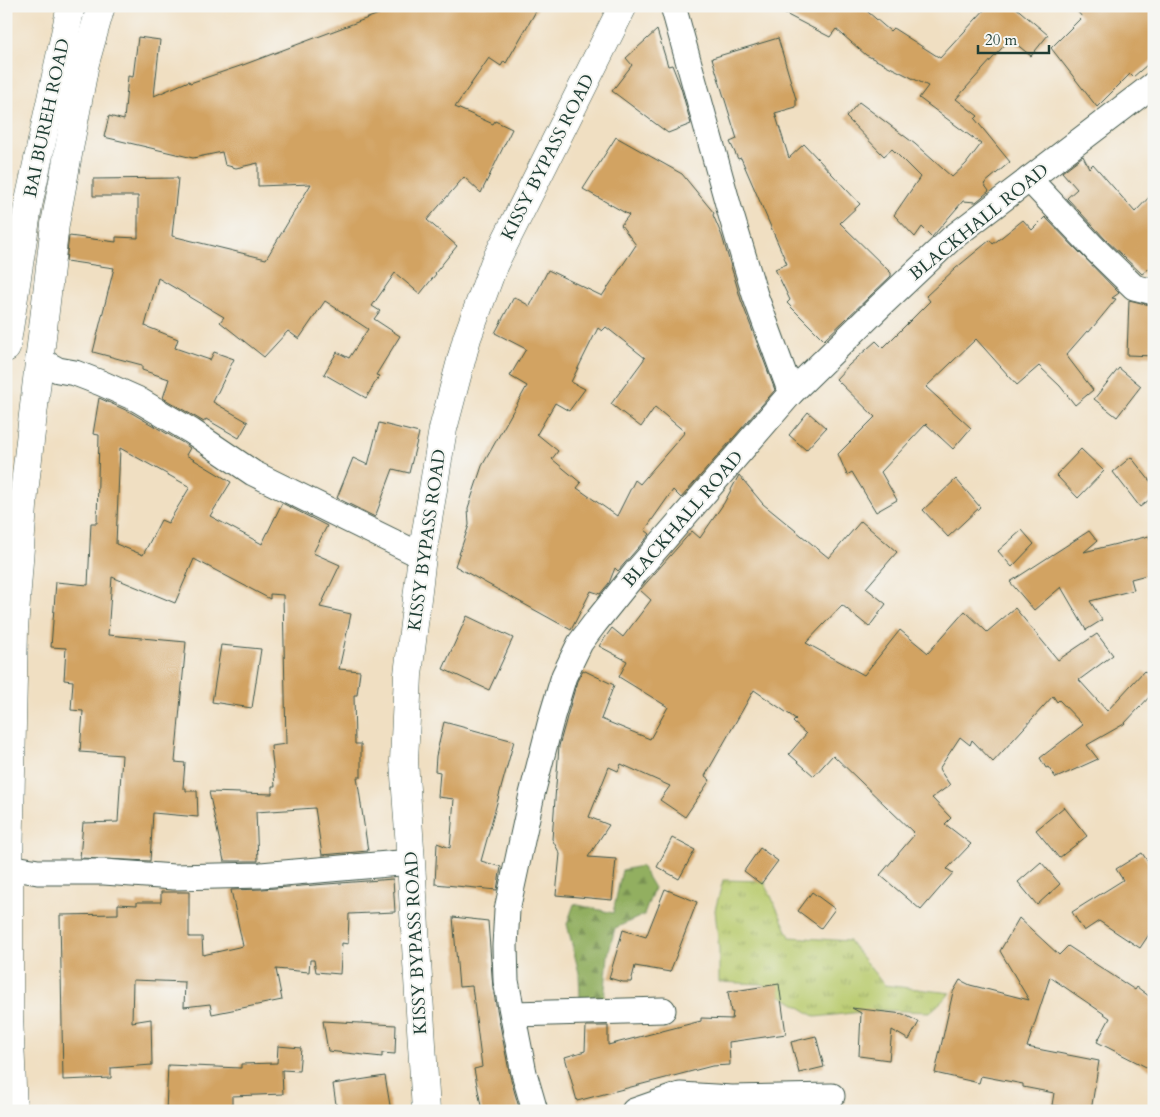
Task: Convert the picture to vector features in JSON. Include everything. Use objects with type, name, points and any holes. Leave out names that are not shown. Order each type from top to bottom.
[{"type":"main road","name":"BAI BUREH ROAD","points":[[6,348],[28,206],[71,6]]},
{"type":"main road","points":[[12,1111],[9,1016],[9,868],[14,630],[24,493],[55,224],[86,63],[101,6]]},
{"type":"main road","name":"KISSY BYPASS ROAD","points":[[426,1111],[412,862],[404,762],[408,675],[422,556],[444,429],[467,338],[494,264],[623,6]]},
{"type":"street","points":[[673,6],[750,277],[791,393]]},
{"type":"street","name":"BLACKHALL ROAD","points":[[535,1111],[524,1073],[506,981],[504,946],[507,910],[532,794],[564,676],[580,643],[594,623],[791,393],[879,307],[952,238],[1154,84]]},
{"type":"street","points":[[1029,179],[1134,287],[1154,292]]},
{"type":"street","points":[[38,359],[58,370],[75,373],[101,382],[137,399],[191,430],[253,473],[422,556]]},
{"type":"street","points":[[9,868],[38,872],[104,872],[174,877],[261,876],[412,862]]},
{"type":"street","points":[[513,1014],[664,1010]]},
{"type":"street","points":[[634,1111],[680,1095],[732,1098],[832,1096]]},
{"type":"green space","points":[[641,866],[654,888],[644,915],[615,928],[608,955],[604,1001],[580,998],[579,973],[567,924],[574,904],[613,913],[622,870]]},
{"type":"green space","points":[[723,880],[764,881],[790,937],[849,941],[884,985],[951,993],[930,1012],[879,1010],[816,1017],[762,984],[719,982],[719,949],[715,910]]},
{"type":"building","points":[[400,6],[539,6],[506,63],[504,61],[501,66],[489,58],[455,107],[493,124],[495,121],[512,129],[481,193],[464,177],[427,220],[457,246],[436,274],[420,294],[395,273],[372,306],[380,311],[374,319],[400,336],[376,375],[379,376],[366,398],[324,374],[337,352],[349,358],[368,329],[325,301],[299,339],[288,331],[264,357],[220,322],[224,317],[158,278],[145,326],[178,339],[175,348],[210,360],[214,352],[234,359],[213,402],[248,422],[239,438],[206,419],[204,422],[163,398],[169,379],[142,370],[142,365],[93,352],[114,268],[66,261],[69,236],[116,242],[116,237],[138,238],[138,196],[93,196],[93,179],[178,178],[172,236],[266,259],[311,184],[258,186],[258,163],[236,168],[225,165],[222,152],[193,158],[104,137],[109,116],[124,120],[128,76],[133,77],[138,37],[160,40],[154,96],[189,81],[190,83],[243,65]]},
{"type":"building","points":[[770,6],[861,6],[890,31],[893,28],[940,58],[988,6],[1014,6],[1048,35],[1031,56],[1010,39],[956,99],[978,116],[975,119],[1010,162],[984,184],[989,191],[976,202],[963,201],[932,237],[922,227],[915,237],[894,215],[920,177],[892,149],[884,156],[846,117],[859,102],[915,144],[952,177],[966,164],[981,144],[919,98],[928,86],[866,55],[836,29],[830,37]]},
{"type":"building","points":[[1073,6],[1154,6],[1154,59],[1133,77],[1130,74],[1097,107],[1051,48],[1082,17]]},
{"type":"building","points":[[657,30],[668,66],[672,65],[681,88],[691,124],[668,133],[612,91],[632,65],[626,58]]},
{"type":"building","points":[[778,38],[796,99],[796,107],[775,113],[789,158],[804,144],[860,204],[840,223],[891,273],[891,276],[824,340],[787,303],[790,300],[775,269],[787,264],[741,158],[738,159],[730,142],[737,139],[712,58]]},
{"type":"building","points":[[616,137],[682,174],[714,213],[713,215],[722,236],[741,300],[775,390],[681,498],[673,490],[645,530],[650,534],[618,571],[615,568],[609,583],[600,594],[591,591],[571,630],[455,566],[469,525],[468,508],[482,466],[527,386],[510,376],[526,349],[495,333],[514,297],[530,306],[548,270],[602,296],[636,245],[621,225],[629,215],[583,189]],"holes":[[[606,327],[645,358],[611,404],[641,427],[655,407],[685,432],[640,484],[635,480],[617,516],[577,488],[581,483],[552,459],[558,451],[537,434],[555,403],[569,411],[585,389],[571,382],[598,328],[602,331]]]},
{"type":"building","points":[[1083,156],[1089,168],[1093,164],[1135,212],[1154,192],[1154,265],[1142,274],[1106,240],[1067,198],[1077,189],[1062,172]]},
{"type":"building","points":[[1045,217],[1119,293],[1112,298],[1116,299],[1089,332],[1087,331],[1066,355],[1093,390],[1075,405],[1060,386],[1039,366],[1017,385],[976,339],[926,387],[971,428],[953,449],[926,424],[881,472],[897,500],[876,512],[852,472],[847,475],[838,454],[875,417],[836,379],[876,341],[883,348],[930,301],[926,296],[990,240],[993,244],[1023,220],[1032,230]]},
{"type":"building","points":[[1129,300],[1154,306],[1154,356],[1127,355]]},
{"type":"building","points":[[1119,368],[1141,386],[1117,417],[1094,399]]},
{"type":"building","points":[[99,398],[130,412],[183,443],[190,448],[186,455],[231,482],[210,516],[262,544],[282,503],[327,526],[313,553],[340,565],[320,607],[351,614],[339,669],[360,671],[357,695],[354,695],[355,744],[361,744],[361,777],[357,777],[368,851],[322,855],[315,808],[256,812],[258,861],[224,861],[209,792],[272,794],[272,786],[275,786],[271,746],[286,744],[283,595],[270,594],[270,599],[194,559],[175,603],[112,577],[108,635],[186,642],[175,762],[185,763],[183,788],[186,788],[186,791],[197,791],[198,817],[153,813],[150,861],[80,858],[83,823],[118,822],[122,755],[80,752],[83,711],[71,710],[73,681],[64,680],[66,648],[51,647],[56,582],[88,585],[91,523],[97,523],[99,435],[93,434]],"holes":[[[120,448],[190,487],[168,523],[161,520],[143,555],[116,544]]]},
{"type":"building","points":[[808,412],[826,428],[806,450],[789,435]]},
{"type":"building","points":[[379,423],[419,433],[409,473],[393,469],[375,517],[337,498],[353,458],[368,465]]},
{"type":"building","points":[[1081,449],[1104,471],[1078,498],[1056,475]]},
{"type":"building","points":[[1131,457],[1154,486],[1154,496],[1140,507],[1113,472]]},
{"type":"building","points":[[739,475],[763,504],[829,558],[861,521],[897,552],[866,588],[886,604],[869,627],[842,605],[806,643],[864,675],[900,630],[928,653],[965,611],[987,632],[1015,608],[1058,660],[1097,634],[1113,655],[1079,680],[1107,711],[1144,671],[1154,680],[1154,692],[1124,724],[1087,745],[1098,759],[1056,778],[1048,767],[1046,768],[1040,758],[1083,725],[1059,700],[1057,702],[1053,696],[993,762],[972,740],[970,745],[960,737],[939,769],[950,785],[932,798],[951,818],[945,824],[971,844],[947,869],[953,873],[921,910],[880,875],[915,834],[833,755],[814,776],[789,754],[806,734],[793,722],[796,719],[754,690],[705,776],[710,780],[685,817],[660,800],[670,786],[621,764],[618,771],[609,767],[589,817],[609,825],[588,857],[616,859],[612,900],[556,895],[560,854],[552,839],[559,746],[577,681],[583,670],[614,685],[601,719],[650,739],[668,707],[619,677],[627,661],[599,646],[612,628],[623,637],[651,600],[640,590],[692,531],[700,538],[724,503]]},
{"type":"building","points":[[956,479],[980,507],[948,537],[923,510]]},
{"type":"building","points":[[1022,530],[1034,544],[1012,567],[998,551]]},
{"type":"building","points":[[1089,531],[1097,541],[1084,552],[1149,536],[1154,553],[1154,573],[1131,579],[1134,590],[1090,601],[1102,620],[1086,630],[1061,587],[1034,610],[1010,582]]},
{"type":"building","points":[[467,616],[513,638],[489,690],[443,669]]},
{"type":"building","points":[[221,645],[261,649],[252,708],[212,702]]},
{"type":"building","points":[[444,722],[514,741],[481,861],[501,867],[497,890],[435,884],[437,843],[450,848],[454,799],[438,797],[440,772],[435,771],[436,756]]},
{"type":"building","points":[[1064,807],[1087,836],[1059,858],[1036,830]]},
{"type":"building","points":[[672,838],[695,850],[679,879],[657,867]]},
{"type":"building","points":[[760,848],[778,861],[761,884],[744,871]]},
{"type":"building","points":[[1142,853],[1154,871],[1154,927],[1140,948],[1099,921],[1084,931],[1072,912],[1123,880],[1116,869]]},
{"type":"building","points":[[1041,862],[1060,884],[1037,905],[1018,882]]},
{"type":"building","points":[[393,879],[395,912],[349,914],[348,944],[342,943],[340,974],[316,972],[314,960],[310,960],[309,972],[276,969],[282,1000],[212,1014],[210,1004],[184,1007],[185,982],[133,980],[132,1022],[151,1019],[152,1065],[111,1068],[111,1078],[63,1080],[60,915],[118,914],[118,904],[137,905],[137,902],[161,902],[161,892],[189,892],[189,937],[202,937],[203,955],[243,946],[231,890]]},
{"type":"building","points":[[665,889],[697,902],[670,972],[635,966],[631,982],[609,978],[623,930],[646,937]]},
{"type":"building","points":[[812,892],[835,909],[821,928],[798,911]]},
{"type":"building","points":[[453,917],[488,921],[493,989],[510,1076],[520,1111],[482,1111],[474,1069],[482,1067],[472,986],[459,987]]},
{"type":"building","points":[[1019,918],[1059,955],[1068,946],[1135,990],[1137,987],[1154,1000],[1154,1071],[1097,1042],[1110,1018],[1050,977],[1027,1047],[1099,1061],[1091,1111],[1052,1105],[1054,1093],[1023,1087],[1023,1084],[981,1076],[979,1083],[935,1073],[953,992],[960,980],[970,985],[1029,1000],[1000,951]]},
{"type":"building","points":[[779,984],[786,1034],[729,1042],[730,1065],[712,1066],[577,1101],[565,1057],[585,1051],[586,1026],[608,1026],[608,1045],[701,1021],[701,1018],[732,1019],[733,1012],[731,1012],[728,992]]},
{"type":"building","points":[[852,1008],[903,1014],[919,1022],[909,1040],[892,1030],[889,1060],[859,1056],[861,1013]]},
{"type":"building","points":[[323,1021],[396,1025],[395,1054],[382,1053],[382,1057],[328,1051]]},
{"type":"building","points":[[816,1036],[824,1067],[799,1073],[791,1042]]},
{"type":"building","points":[[278,1046],[301,1048],[299,1071],[282,1070],[283,1094],[232,1096],[232,1111],[166,1111],[168,1065],[241,1068],[241,1064],[277,1063]]},
{"type":"building","points":[[385,1076],[391,1111],[337,1111],[333,1084]]}]
